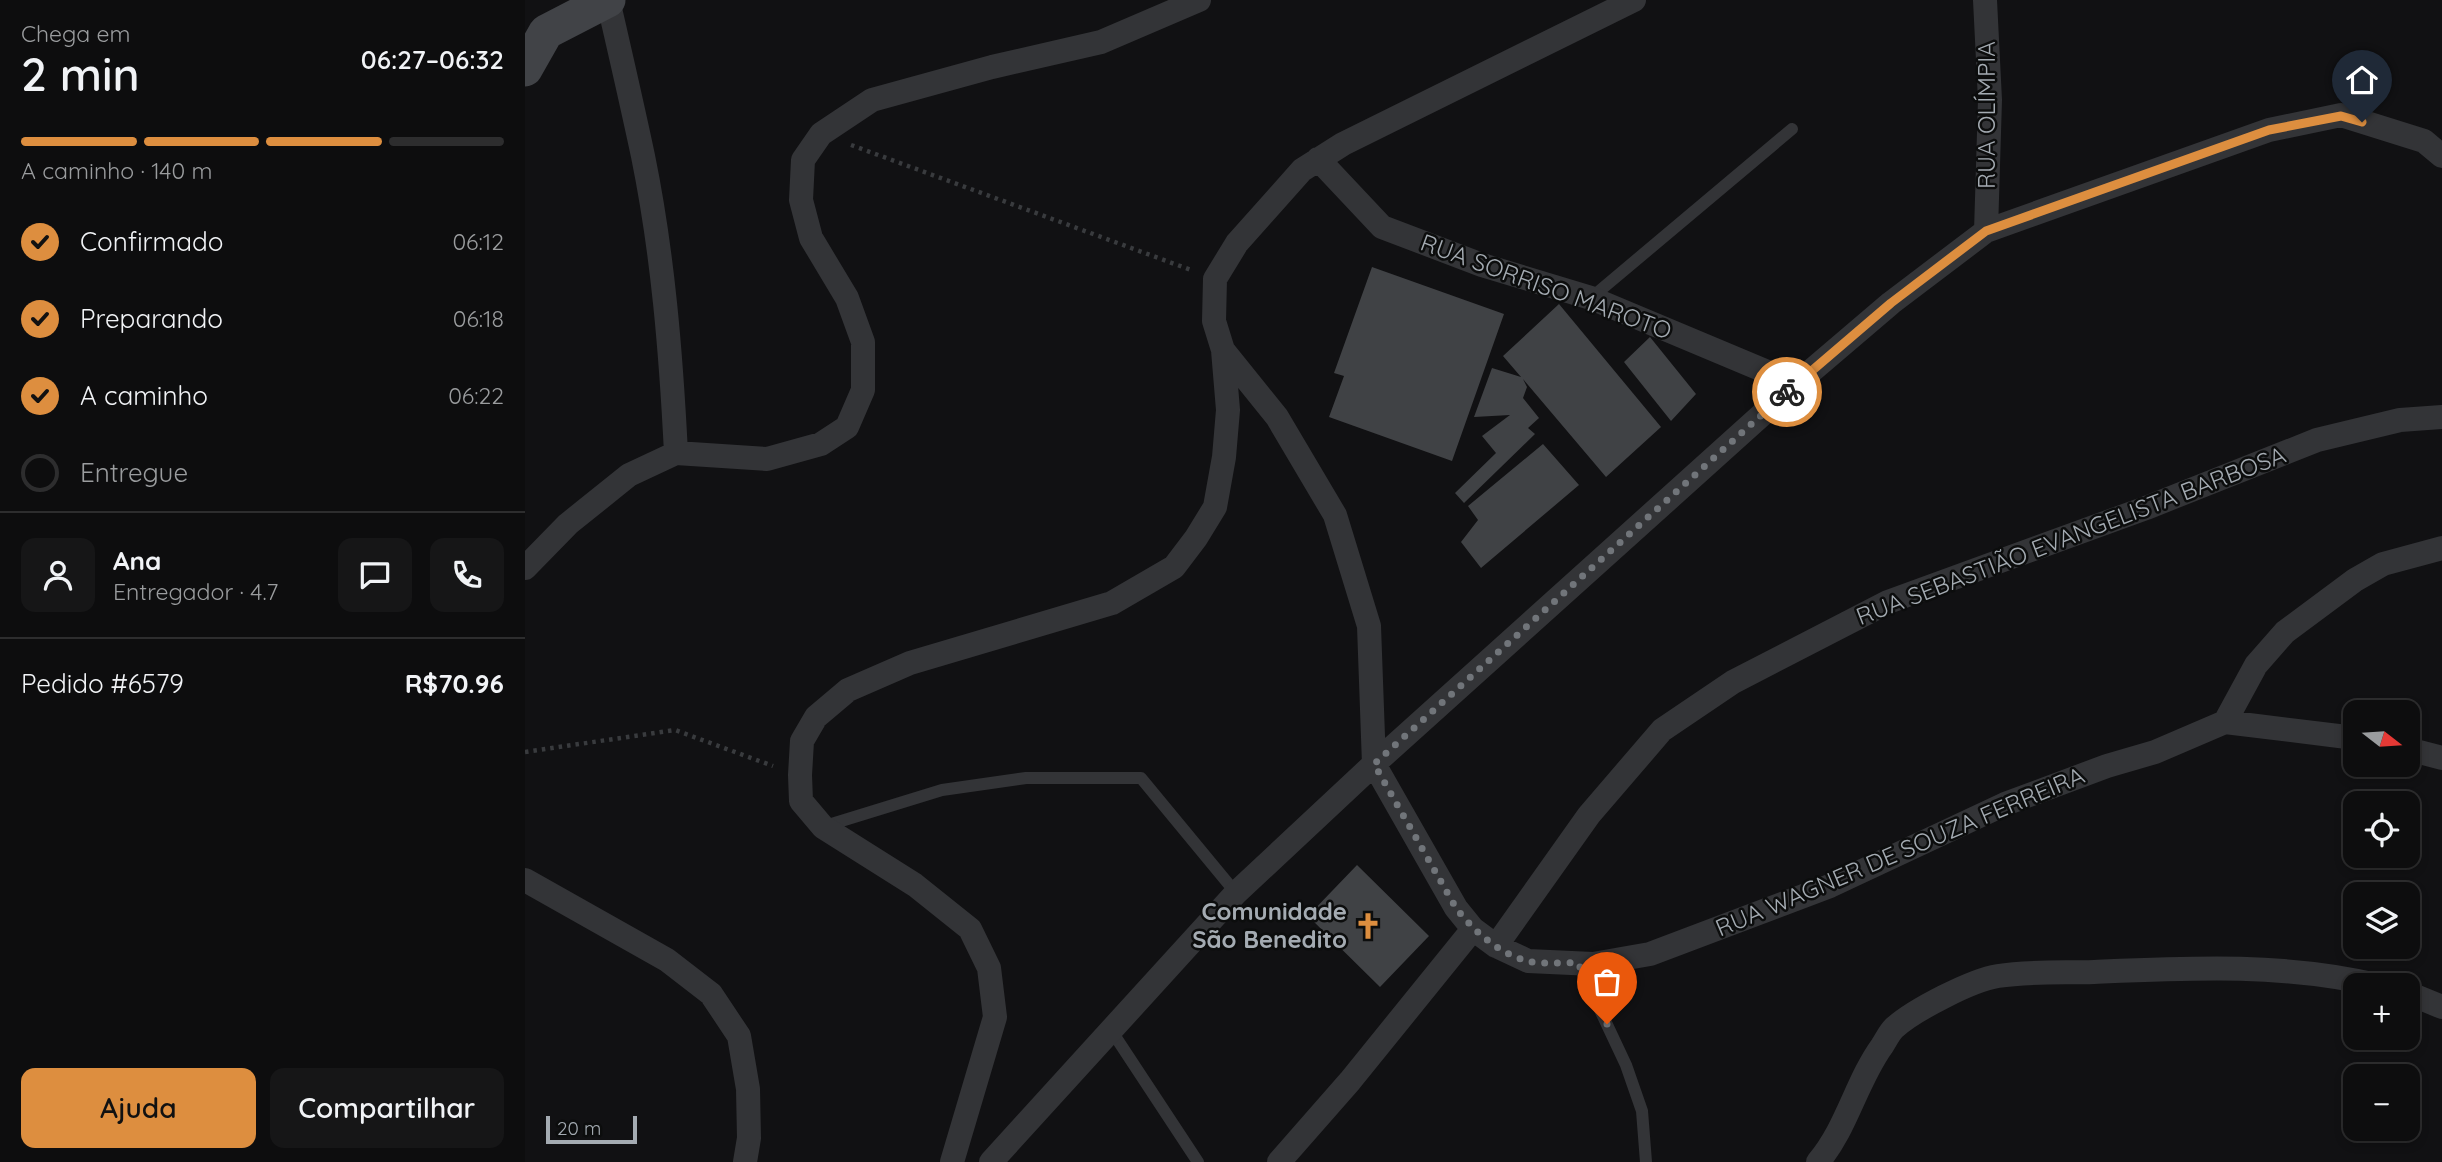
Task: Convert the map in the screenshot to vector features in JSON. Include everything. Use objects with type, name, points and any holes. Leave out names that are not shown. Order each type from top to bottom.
[{"type":"main road","points":[[525,69],[547,32],[588,4]]},
{"type":"street","points":[[525,568],[568,524],[629,475],[676,453],[767,459],[821,444],[848,427],[863,390],[863,342],[847,298],[811,238],[801,200],[803,160],[821,134],[872,100],[992,67],[1101,42],[1199,0]]},
{"type":"street","points":[[952,1162],[995,1017],[989,968],[970,929],[915,885],[823,827],[801,801],[802,741],[816,716],[848,690],[910,663],[1112,603],[1174,567],[1215,507],[1224,457],[1228,410],[1223,349],[1214,321],[1215,279],[1237,243],[1266,207],[1302,170],[1343,144],[1634,0]]},
{"type":"street","name":"RUA OLÍMPIA","points":[[1986,0],[1990,100],[1986,231]]},
{"type":"street","points":[[588,4],[643,159],[672,364],[676,453]]},
{"type":"street","points":[[991,1162],[1236,893],[1374,764],[1796,384],[1891,303],[1986,231],[2269,130],[2341,116],[2424,141],[2442,156]]},
{"type":"street","name":"RUA SORRISO MAROTO","points":[[1318,159],[1382,227],[1482,265],[1591,298],[1796,384]]},
{"type":"street","points":[[1223,349],[1277,417],[1335,515],[1369,626],[1374,764]]},
{"type":"street","name":"RUA SEBASTIÃO EVANGELISTA BARBOSA","points":[[1496,946],[1589,815],[1662,730],[1733,682],[1888,602],[2146,508],[2317,440],[2400,420],[2442,417]]},
{"type":"street","points":[[2343,737],[2225,722],[2256,665],[2285,632],[2333,596],[2383,564],[2442,548]]},
{"type":"street","name":"RUA WAGNER DE SOUZA FERREIRA","points":[[1374,764],[1456,908],[1473,929],[1496,946],[1528,961],[1593,964],[1663,950],[1830,886],[2005,804],[2106,766],[2155,752],[2225,722]]},
{"type":"street","points":[[2420,752],[2442,758]]},
{"type":"street","points":[[525,880],[667,960],[711,994],[739,1036],[748,1089],[749,1138],[745,1162]]},
{"type":"street","points":[[1279,1162],[1350,1081],[1473,929]]},
{"type":"street","points":[[1818,1162],[1844,1120],[1868,1065],[1894,1028],[1966,986],[1997,976],[2122,971],[2253,969],[2297,971],[2343,979]]},
{"type":"street","points":[[2420,998],[2442,1007]]},
{"type":"lane","points":[[1591,298],[1792,129]]},
{"type":"lane","points":[[823,827],[941,790],[1026,778],[1141,778],[1236,893]]},
{"type":"lane","points":[[1578,963],[1626,1065],[1642,1111],[1646,1162]]},
{"type":"lane","points":[[1111,1030],[1198,1162]]},
{"type":"path","points":[[821,134],[1215,279]]},
{"type":"path","points":[[525,752],[675,730],[800,775]]},
{"type":"building","points":[[1372,267],[1504,314],[1452,461],[1329,417],[1344,376],[1334,373]]},
{"type":"building","points":[[1559,304],[1661,427],[1606,477],[1523,379],[1527,387],[1523,398],[1539,418],[1528,428],[1535,434],[1464,503],[1455,493],[1496,453],[1482,436],[1510,415],[1474,417],[1492,368],[1521,377],[1503,356]]},
{"type":"building","points":[[1650,337],[1696,394],[1671,421],[1624,362]]},
{"type":"building","points":[[1543,444],[1579,485],[1481,568],[1461,542],[1478,520],[1468,506]]},
{"type":"building","name":"Comunidade São Benedito","points":[[1357,865],[1429,936],[1380,987],[1308,916]]},
{"type":"way so far","points":[[1607,1024],[1578,963],[1528,961],[1496,946],[1473,929],[1456,908],[1374,764],[1787,392]]},
{"type":"place","name":"Comunidade São Benedito","points":[[1368,926]]},
{"type":"route","points":[[1787,392],[1891,303],[1986,231],[2269,130],[2341,116],[2362,122]]}]
